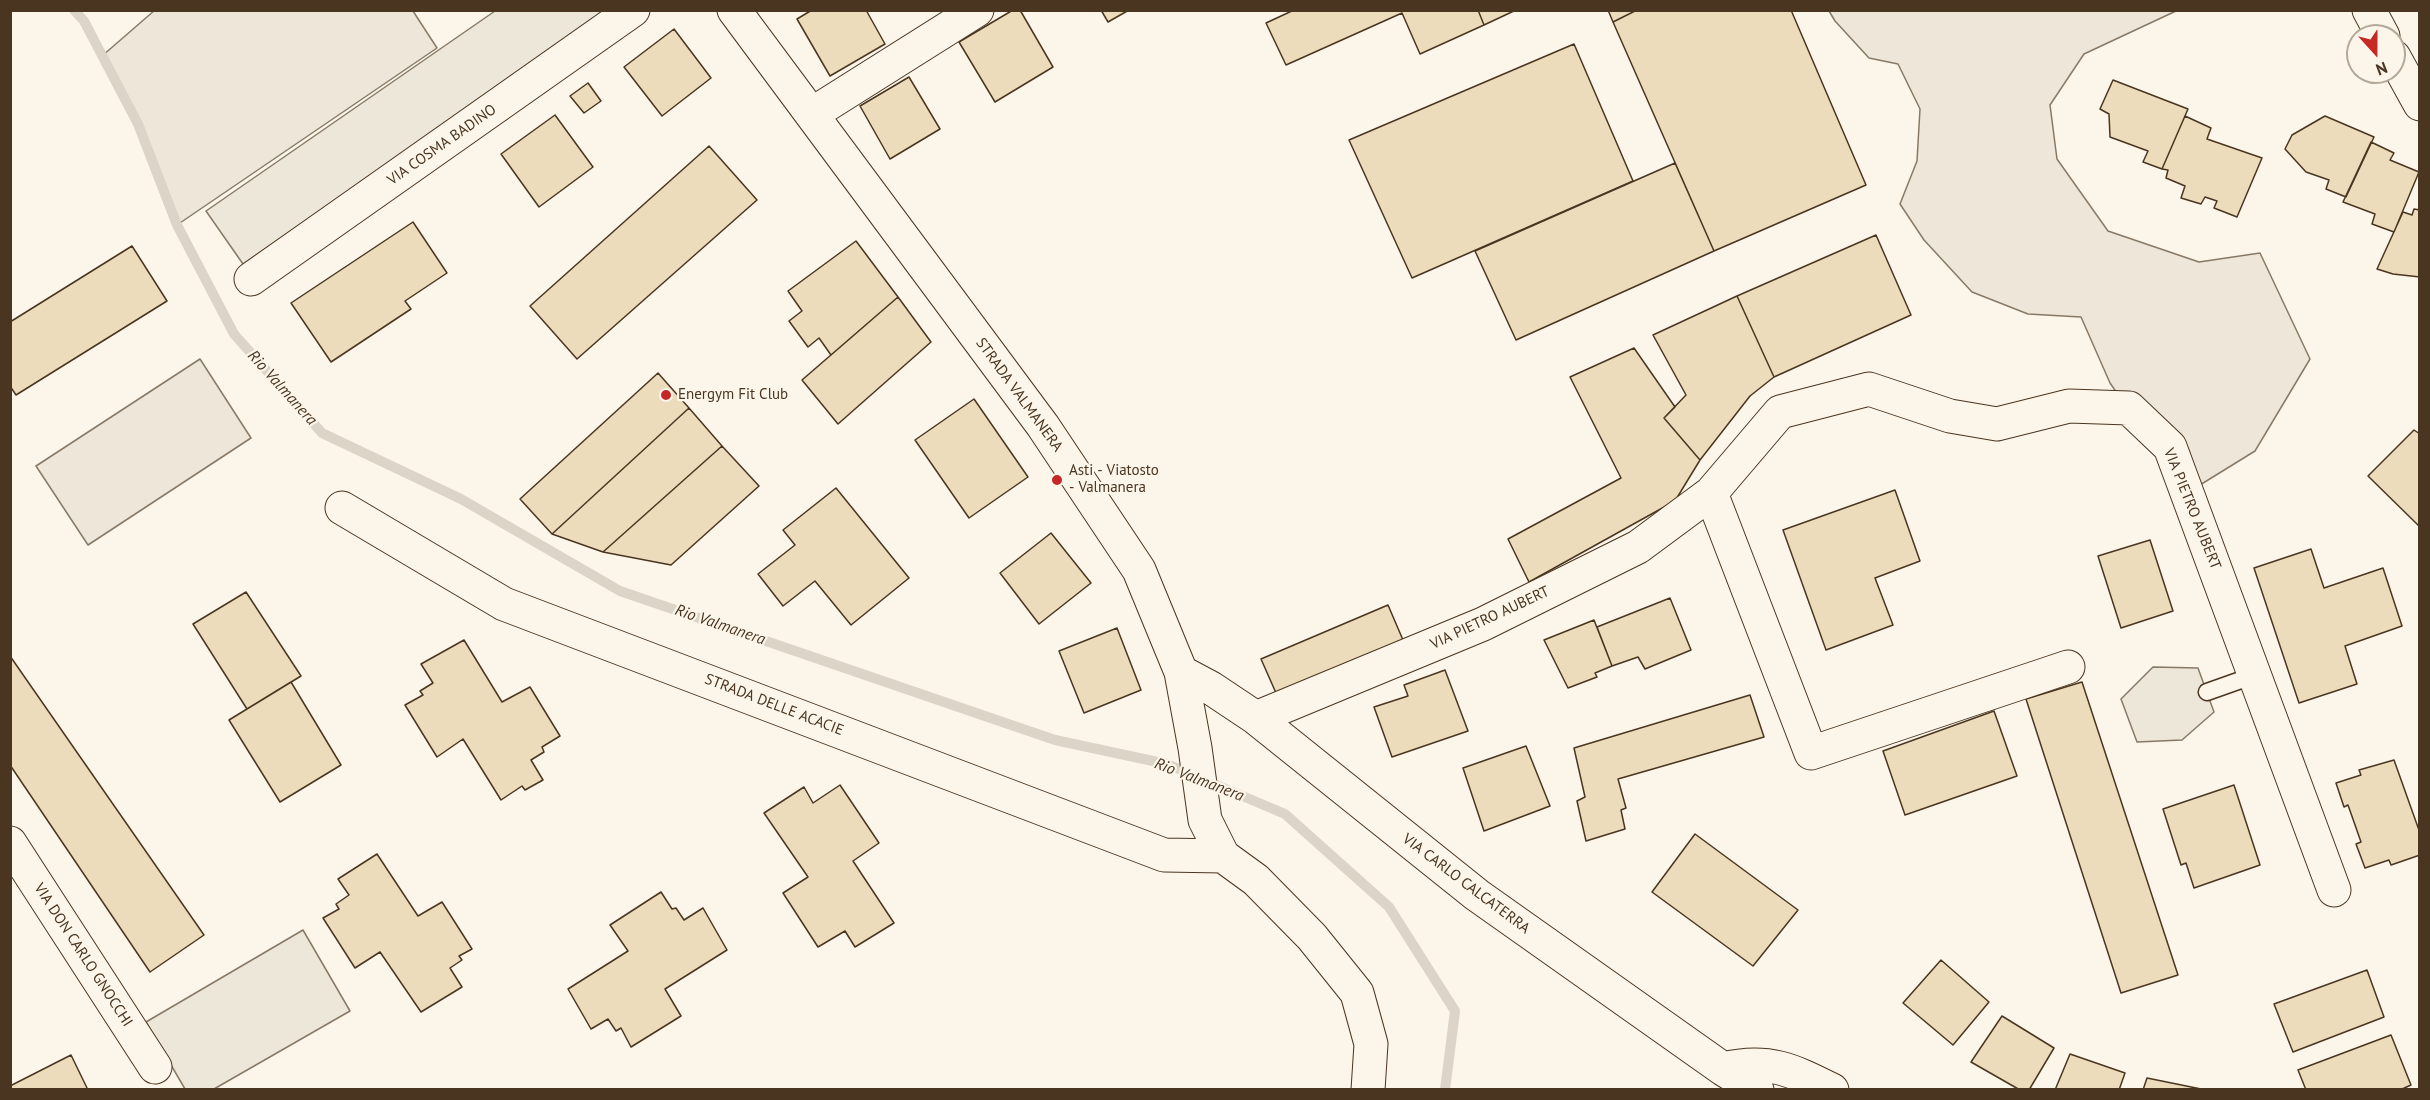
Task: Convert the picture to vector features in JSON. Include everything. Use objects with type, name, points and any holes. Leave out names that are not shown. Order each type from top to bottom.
[{"type":"street","name":"VIA COSMA BADINO","points":[[251,279],[633,10]]},
{"type":"street","name":"STRADA VALMANERA","points":[[734,10],[1043,426],[1139,570],[1181,672],[1196,748],[1205,820],[1223,856],[1256,880],[1304,928],[1357,993],[1371,1044],[1368,1089]]},
{"type":"street","points":[[812,114],[977,10]]},
{"type":"street","points":[[2369,10],[2377,24]]},
{"type":"street","points":[[2406,79],[2420,104]]},
{"type":"street","name":"VIA PIETRO AUBERT","points":[[1256,718],[1483,624],[1638,547],[1711,493],[1780,412],[1869,389],[1950,416],[1996,424],[2069,406],[2129,408],[2170,447],[2334,890]]},
{"type":"street","points":[[1711,493],[1811,753],[2068,667]]},
{"type":"street","name":"STRADA DELLE ACACIE","points":[[342,508],[504,604],[1164,855],[1223,856]]},
{"type":"street","name":"VIA CARLO CALCATERRA","points":[[1181,672],[1211,688],[1256,718],[1477,895],[1723,1069],[1757,1089]]},
{"type":"street","name":"VIA DON CARLO GNOCCHI","points":[[10,843],[155,1067]]},
{"type":"street","points":[[1723,1069],[1744,1064],[1774,1065],[1832,1089]]},
{"type":"lane","points":[[2207,692],[2255,675]]},
{"type":"shaded area","points":[[155,10],[413,11],[437,48],[177,225],[138,124],[102,56]]},
{"type":"shaded area","points":[[495,11],[607,11],[243,264],[206,211]]},
{"type":"shaded area","points":[[1829,11],[2176,11],[2084,54],[2050,105],[2057,159],[2108,231],[2199,262],[2260,253],[2310,359],[2255,451],[2187,493],[2110,383],[2081,317],[2028,314],[1972,292],[1924,240],[1900,204],[1917,161],[1920,109],[1898,64],[1869,58],[1835,21]]},
{"type":"shaded area","points":[[200,359],[251,438],[88,545],[36,466]]},
{"type":"shaded area","points":[[2153,667],[2198,668],[2214,712],[2182,740],[2137,742],[2121,699]]},
{"type":"shaded area","points":[[303,930],[350,1011],[214,1089],[185,1089],[146,1022]]},
{"type":"building","points":[[812,10],[866,10],[885,44],[830,76],[797,19]]},
{"type":"building","points":[[1013,10],[1020,10],[1053,67],[995,102],[959,42]]},
{"type":"building","points":[[1101,10],[1129,10],[1108,22]]},
{"type":"building","points":[[1294,10],[1478,10],[1484,25],[1420,54],[1402,13],[1286,65],[1266,23]]},
{"type":"building","points":[[1478,10],[1516,10],[1484,25]]},
{"type":"building","points":[[1608,10],[1637,10],[1613,22]]},
{"type":"building","points":[[1637,10],[1791,10],[1866,185],[1714,251],[1613,22]]},
{"type":"building","points":[[674,29],[711,78],[662,116],[624,67]]},
{"type":"building","points":[[1574,44],[1633,181],[1412,278],[1349,140]]},
{"type":"building","points":[[909,77],[940,129],[890,159],[860,106]]},
{"type":"building","points":[[2113,80],[2188,109],[2162,169],[2143,162],[2148,151],[2110,137],[2109,114],[2100,109]]},
{"type":"building","points":[[588,83],[601,101],[584,113],[570,96]]},
{"type":"building","points":[[555,115],[593,167],[539,207],[501,154]]},
{"type":"building","points":[[2185,116],[2211,128],[2207,139],[2262,158],[2237,217],[2214,208],[2217,201],[2205,197],[2201,204],[2181,198],[2185,186],[2166,178],[2168,170],[2162,169]]},
{"type":"building","points":[[2325,116],[2374,137],[2346,197],[2326,189],[2329,180],[2306,172],[2285,149],[2292,135]]},
{"type":"building","points":[[2371,142],[2394,153],[2390,160],[2419,172],[2394,232],[2372,224],[2375,214],[2343,202]]},
{"type":"building","points":[[709,146],[757,200],[577,359],[530,306]]},
{"type":"building","points":[[1675,163],[1714,251],[1516,340],[1475,251]]},
{"type":"building","points":[[2414,209],[2420,210],[2420,277],[2393,274],[2377,269],[2403,212],[2412,215]]},
{"type":"building","points":[[413,222],[447,273],[405,301],[411,309],[331,362],[291,303]]},
{"type":"building","points":[[1876,235],[1911,315],[1774,377],[1737,296]]},
{"type":"building","points":[[856,241],[898,297],[831,355],[819,338],[808,347],[789,321],[802,311],[788,291]]},
{"type":"building","points":[[132,246],[167,301],[16,395],[10,386],[10,322]]},
{"type":"building","points":[[1737,296],[1774,377],[1750,396],[1700,460],[1664,418],[1686,395],[1653,335]]},
{"type":"building","points":[[898,297],[931,342],[838,424],[802,380]]},
{"type":"building","points":[[1634,348],[1675,407],[1664,418],[1700,460],[1675,501],[1529,582],[1508,539],[1621,478],[1570,377]]},
{"type":"building","points":[[658,373],[689,408],[552,534],[520,499]]},
{"type":"building","points":[[974,399],[1028,477],[969,518],[915,440]]},
{"type":"building","points":[[689,408],[722,446],[603,552],[552,534]]},
{"type":"building","points":[[2414,430],[2420,434],[2420,527],[2368,476]]},
{"type":"building","points":[[722,446],[759,486],[671,565],[603,552]]},
{"type":"building","points":[[836,488],[909,578],[851,625],[815,581],[783,606],[758,574],[795,545],[783,530]]},
{"type":"building","points":[[1895,490],[1920,561],[1875,578],[1893,625],[1826,650],[1783,530]]},
{"type":"building","points":[[1051,533],[1091,583],[1039,624],[1000,573]]},
{"type":"building","points":[[2150,540],[2173,611],[2121,628],[2098,556]]},
{"type":"building","points":[[2311,549],[2324,588],[2383,568],[2402,626],[2345,646],[2357,684],[2299,703],[2254,568]]},
{"type":"building","points":[[246,592],[301,676],[247,709],[193,624]]},
{"type":"building","points":[[1670,598],[1691,650],[1645,669],[1638,657],[1612,666],[1597,627]]},
{"type":"building","points":[[1388,605],[1403,640],[1276,693],[1261,659]]},
{"type":"building","points":[[1594,620],[1612,666],[1595,673],[1597,677],[1568,688],[1544,640]]},
{"type":"building","points":[[1117,628],[1141,690],[1084,713],[1059,651]]},
{"type":"building","points":[[464,640],[502,702],[530,687],[560,736],[542,747],[544,752],[531,760],[543,780],[525,790],[522,786],[501,800],[463,739],[437,757],[405,705],[423,695],[420,691],[433,683],[421,664]]},
{"type":"building","points":[[10,656],[204,935],[150,972],[10,765]]},
{"type":"building","points":[[1445,670],[1468,731],[1392,757],[1374,707],[1408,696],[1404,685]]},
{"type":"building","points":[[291,682],[341,765],[280,802],[229,720]]},
{"type":"building","points":[[2082,682],[2178,975],[2121,993],[2026,699]]},
{"type":"building","points":[[1750,695],[1764,737],[1618,779],[1626,808],[1621,810],[1625,829],[1586,841],[1577,801],[1585,797],[1574,748]]},
{"type":"building","points":[[1994,711],[2017,776],[1905,815],[1883,751]]},
{"type":"building","points":[[1526,746],[1550,806],[1484,831],[1463,768]]},
{"type":"building","points":[[2394,760],[2420,833],[2420,855],[2391,865],[2389,860],[2365,868],[2356,844],[2361,842],[2348,805],[2344,807],[2336,783],[2361,775],[2359,770]]},
{"type":"building","points":[[840,785],[879,843],[853,861],[894,923],[855,947],[845,931],[818,947],[783,893],[808,877],[764,813],[804,787],[813,803]]},
{"type":"building","points":[[2234,785],[2260,865],[2194,888],[2186,863],[2181,865],[2163,809]]},
{"type":"building","points":[[1695,834],[1798,910],[1753,966],[1652,892]]},
{"type":"building","points":[[377,854],[418,916],[442,902],[472,949],[459,956],[462,960],[450,968],[462,987],[421,1012],[380,952],[355,968],[323,918],[339,909],[336,904],[349,895],[338,879]]},
{"type":"building","points":[[661,892],[672,909],[676,908],[684,920],[703,908],[727,950],[665,989],[681,1016],[631,1047],[621,1028],[616,1031],[608,1019],[591,1029],[568,989],[628,951],[610,925]]},
{"type":"building","points":[[1941,960],[1989,1002],[1953,1045],[1903,1003]]},
{"type":"building","points":[[2367,970],[2384,1017],[2293,1052],[2274,1004]]},
{"type":"building","points":[[2002,1016],[2054,1048],[2029,1090],[2020,1090],[1971,1062]]},
{"type":"building","points":[[2391,1035],[2411,1085],[2400,1090],[2306,1090],[2298,1070]]},
{"type":"building","points":[[2070,1054],[2125,1073],[2119,1090],[2055,1090]]},
{"type":"building","points":[[71,1055],[88,1090],[10,1090],[10,1086]]},
{"type":"building","points":[[2147,1078],[2206,1090],[2143,1090]]},
{"type":"waterway","name":"Rio Valmanera","points":[[74,10],[84,21],[138,124],[177,225],[234,334],[322,433],[461,499],[620,591],[1055,740],[1167,764],[1285,814],[1389,907],[1455,1011],[1445,1090]]},
{"type":"place","name":"Energym Fit Club","points":[[666,395]]},
{"type":"place","name":"Asti - Viatosto - Valmanera","points":[[1057,480]]}]
